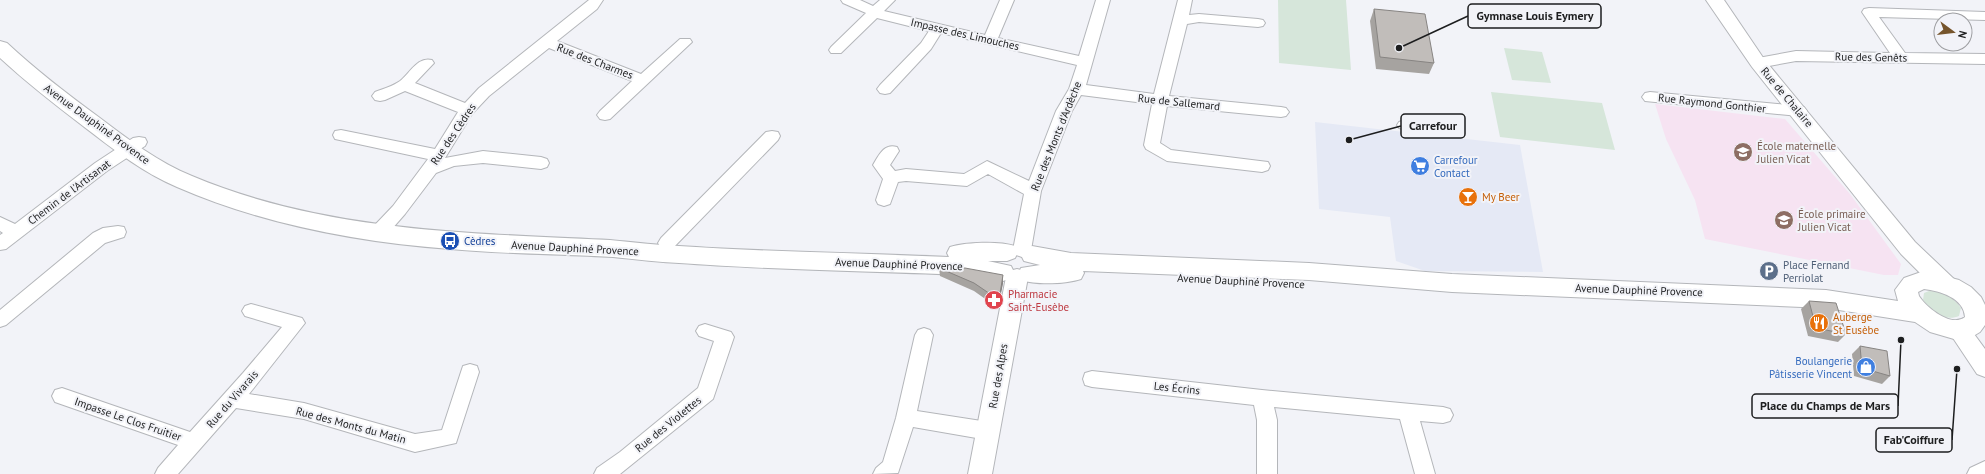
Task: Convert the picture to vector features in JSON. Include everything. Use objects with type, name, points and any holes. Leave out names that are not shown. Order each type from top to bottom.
[{"type":"main road","name":"Avenue Dauphiné Provence","points":[[3,49],[33,78],[133,145],[183,181],[255,207],[308,220],[383,228],[454,230],[667,243],[965,254],[1070,273],[1381,288],[1452,283],[1826,299],[1919,313]]},
{"type":"main road","name":"Avenue Dauphiné Provence","points":[[383,228],[450,241],[613,249],[680,255],[965,266],[1018,264]]},
{"type":"main road","name":"Avenue Dauphiné Provence","points":[[1826,299],[1911,286],[1924,280],[1955,290]]},
{"type":"main road","points":[[1911,286],[1908,297],[1919,313],[1935,323],[1976,318],[1978,313],[1973,303],[1955,290]]},
{"type":"street","name":"Rue des Cèdres","points":[[383,228],[430,169],[467,110],[484,92],[592,6],[596,0]]},
{"type":"street","name":"Impasse des Limouches","points":[[848,0],[875,12],[1084,62]]},
{"type":"street","points":[[836,50],[888,0]]},
{"type":"street","points":[[990,40],[1006,0]]},
{"type":"street","name":"Rue des Monts d'Ardèche","points":[[1018,264],[1033,191],[1064,111],[1077,89],[1104,0]]},
{"type":"street","points":[[1185,0],[1160,100],[1152,145],[1168,155],[1262,166]]},
{"type":"street","name":"Rue de Chalaire","points":[[1715,0],[1758,63],[1799,111],[1908,248],[1955,290]]},
{"type":"street","points":[[1901,58],[1869,12],[1985,16]]},
{"type":"street","points":[[1181,20],[1199,18],[1258,23]]},
{"type":"street","points":[[885,89],[926,46],[938,28]]},
{"type":"street","name":"Rue des Charmes","points":[[547,42],[643,80]]},
{"type":"street","name":"Rue des Charmes","points":[[605,115],[686,42]]},
{"type":"street","name":"Rue des Genêts","points":[[1758,63],[1796,56],[1985,59]]},
{"type":"street","points":[[380,96],[405,85],[427,63]]},
{"type":"street","points":[[405,85],[467,110]]},
{"type":"street","name":"Rue de Sallemard","points":[[1077,89],[1160,100],[1281,112]]},
{"type":"street","name":"Rue Raymond Gonthier","points":[[1650,97],[1799,111]]},
{"type":"street","points":[[1403,125],[1417,120]]},
{"type":"street","points":[[341,135],[438,155]]},
{"type":"street","points":[[667,243],[772,136]]},
{"type":"street","name":"Chemin de l'Artisanat","points":[[0,244],[101,167],[133,145]]},
{"type":"street","points":[[884,200],[890,178],[881,165],[891,151]]},
{"type":"street","points":[[430,169],[453,161],[483,158],[541,163]]},
{"type":"street","points":[[890,178],[906,175],[967,180],[987,167],[1033,191]]},
{"type":"street","points":[[0,223],[16,232]]},
{"type":"street","points":[[0,320],[99,238],[109,233],[118,232]]},
{"type":"street","name":"Rue de Chalaire","points":[[1908,248],[1911,286]]},
{"type":"street","name":"Rue des Alpes","points":[[980,474],[1018,264]]},
{"type":"street","name":"Rue du Vivarais","points":[[165,474],[232,400],[296,322],[251,311]]},
{"type":"street","points":[[1976,318],[1985,366]]},
{"type":"street","name":"Rue des Violettes","points":[[604,474],[627,458],[706,393],[725,337],[705,330]]},
{"type":"street","points":[[883,474],[891,466],[906,418],[924,335]]},
{"type":"street","name":"Rue des Monts du Matin","points":[[232,400],[304,411],[415,443],[449,437],[470,372]]},
{"type":"street","name":"Les Écrins","points":[[1092,379],[1262,398],[1442,415]]},
{"type":"street","name":"Impasse Le Clos Fruitier","points":[[62,396],[194,442]]},
{"type":"street","points":[[1262,398],[1267,420],[1267,474]]},
{"type":"street","points":[[1407,411],[1425,474]]},
{"type":"street","points":[[906,418],[988,431]]},
{"type":"shaded area","name":"École primaire Julien Vicat","points":[[1655,104],[1785,119],[1850,194],[1901,264],[1898,275],[1884,275],[1705,239],[1695,200],[1666,139]]},
{"type":"shaded area","points":[[1315,122],[1520,145],[1543,272],[1425,271],[1396,261],[1390,217],[1319,209]]},
{"type":"green space","points":[[1278,0],[1346,0],[1351,70],[1279,63]]},
{"type":"green space","points":[[1504,48],[1542,52],[1551,83],[1512,80]]},
{"type":"green space","points":[[1491,92],[1602,103],[1615,150],[1500,137]]},
{"type":"green space","points":[[1929,291],[1943,293],[1955,301],[1961,308],[1959,316],[1954,318],[1943,317],[1929,308],[1923,300],[1924,293]]},
{"type":"building","points":[[1374,9],[1425,14],[1434,63],[1380,57]]},
{"type":"building","points":[[939,268],[965,268],[1003,275],[999,300],[974,283]]},
{"type":"building","points":[[1809,301],[1836,303],[1846,334],[1816,328]]},
{"type":"building","points":[[1860,346],[1887,351],[1890,376],[1862,368]]},
{"type":"place","name":"Gymnase Louis Eymery","points":[[1399,48]]},
{"type":"place","name":"Carrefour","points":[[1349,140]]},
{"type":"place","name":"École maternelle Julien Vicat","points":[[1743,152]]},
{"type":"place","name":"Carrefour Contact","points":[[1420,166]]},
{"type":"place","name":"My Beer","points":[[1468,197]]},
{"type":"place","name":"École primaire Julien Vicat","points":[[1784,220]]},
{"type":"place","name":"Cèdres","points":[[450,241]]},
{"type":"place","name":"Place Fernand Perriolat","points":[[1769,271]]},
{"type":"place","name":"Pharmacie Saint-Eusèbe","points":[[994,300]]},
{"type":"place","name":"Auberge St Eusèbe","points":[[1819,323]]},
{"type":"place","name":"Place du Champs de Mars","points":[[1901,340]]},
{"type":"place","name":"Boulangerie Pâtisserie Vincent","points":[[1866,367]]},
{"type":"place","name":"Fab'Coiffure","points":[[1957,369]]}]
